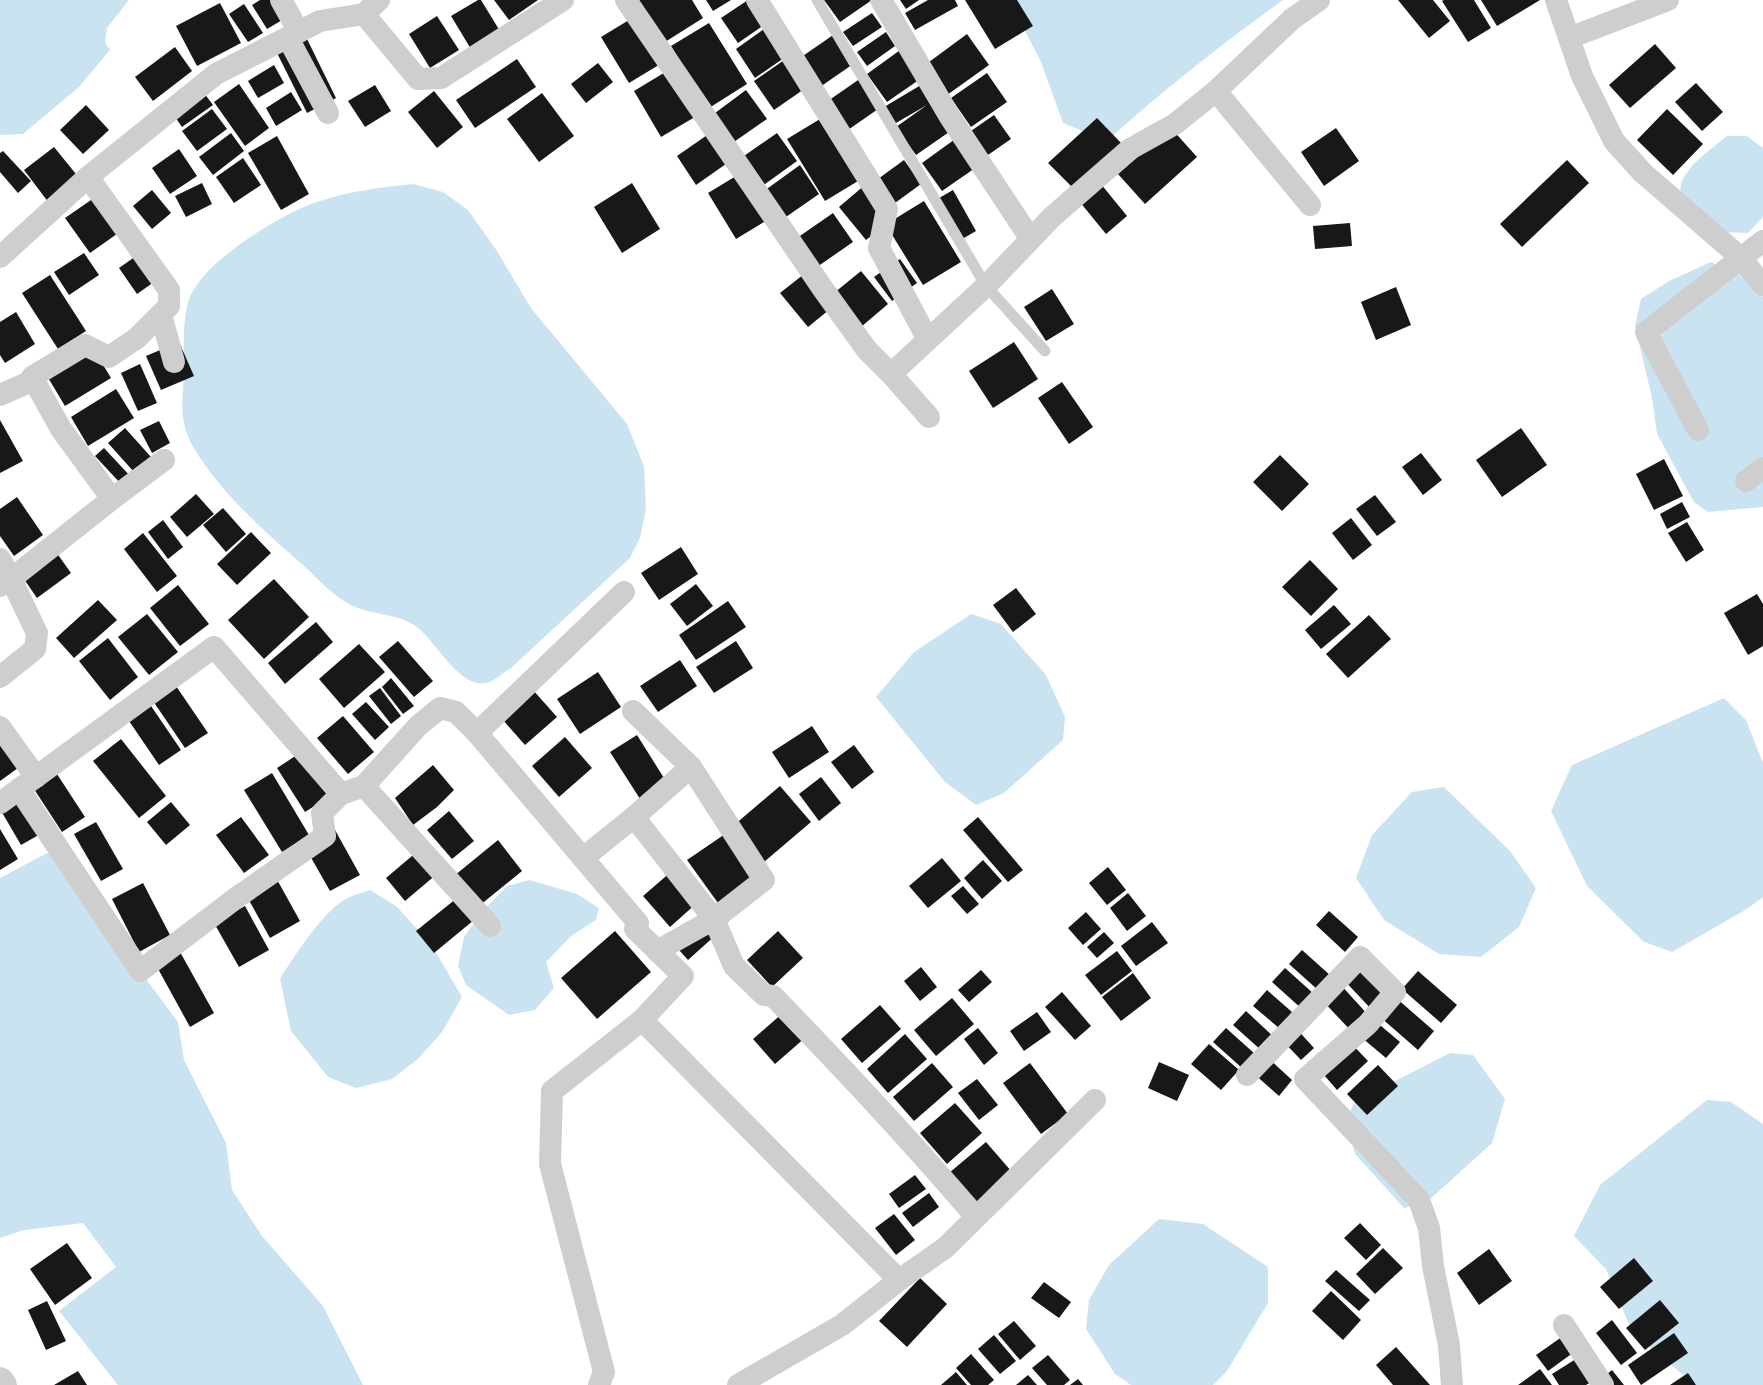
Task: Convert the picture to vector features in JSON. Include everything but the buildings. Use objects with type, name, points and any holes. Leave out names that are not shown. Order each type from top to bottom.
[{"type":"street","points":[[281,0],[328,113]]},
{"type":"street","points":[[0,257],[88,177],[216,74],[320,21],[371,7],[418,79],[441,78],[563,0]]},
{"type":"street","points":[[626,0],[823,289],[867,350],[929,417]]},
{"type":"street","points":[[757,0],[886,209],[879,248],[927,338]]},
{"type":"street","points":[[881,0],[950,117],[1030,238]]},
{"type":"street","points":[[891,374],[927,338],[986,286],[1030,238],[1130,149],[1175,124],[1216,91],[1292,19],[1319,0]]},
{"type":"street","points":[[1556,0],[1582,76],[1614,141],[1643,173],[1740,257],[1763,285]]},
{"type":"street","points":[[1569,38],[1668,0]]},
{"type":"street","points":[[1216,91],[1310,205]]},
{"type":"street","points":[[88,177],[168,290],[169,306],[161,316],[137,338],[109,357],[85,345],[32,377],[61,429],[112,499]]},
{"type":"street","points":[[1698,430],[1646,332],[1763,241]]},
{"type":"street","points":[[161,316],[174,362]]},
{"type":"street","points":[[0,395],[34,380]]},
{"type":"street","points":[[5,583],[164,460]]},
{"type":"street","points":[[0,559],[5,583],[37,633],[35,649],[0,676]]},
{"type":"street","points":[[476,732],[624,592]]},
{"type":"street","points":[[0,803],[214,647],[341,794]]},
{"type":"street","points":[[0,726],[28,783],[140,971],[236,898],[325,836],[322,813],[341,794],[364,786],[418,726],[440,708],[456,712],[476,732],[638,923],[635,929],[683,976],[642,1020],[552,1091],[550,1164],[604,1372],[599,1385]]},
{"type":"street","points":[[633,711],[691,767],[764,880],[714,919],[657,951]]},
{"type":"street","points":[[583,858],[634,817],[691,767]]},
{"type":"street","points":[[364,786],[490,926]]},
{"type":"street","points":[[634,817],[714,919],[734,966],[764,995],[773,996],[819,1043],[918,1149],[976,1217]]},
{"type":"street","points":[[1247,1075],[1360,957],[1395,992],[1368,1024],[1304,1079],[1419,1200],[1429,1228],[1433,1266],[1450,1345],[1452,1385]]},
{"type":"street","points":[[642,1020],[898,1280]]},
{"type":"street","points":[[738,1385],[842,1325],[898,1280],[945,1248],[1096,1100]]},
{"type":"street","points":[[1564,1325],[1604,1385]]},
{"type":"street","points":[[0,1381],[3,1385]]},
{"type":"lane","points":[[817,0],[986,286],[1045,351]]},
{"type":"water","points":[[0,0],[129,0],[107,28],[105,43],[110,50],[79,87],[23,134],[0,135]]},
{"type":"water","points":[[1009,0],[1283,0],[1193,68],[1107,141],[1063,123],[1041,62]]},
{"type":"water","points":[[1727,136],[1747,136],[1763,148],[1763,217],[1748,233],[1716,232],[1690,207],[1683,198],[1681,190],[1682,181],[1695,163]]},
{"type":"water","points":[[414,184],[443,192],[468,210],[497,251],[531,308],[627,424],[644,466],[646,509],[640,538],[630,558],[511,668],[490,682],[479,683],[468,680],[458,672],[414,625],[399,618],[366,611],[351,605],[332,592],[259,525],[218,482],[189,440],[183,420],[185,316],[189,299],[197,285],[210,270],[246,240],[304,207],[355,192]]},
{"type":"water","points":[[1711,262],[1740,275],[1763,297],[1763,507],[1708,512],[1694,502],[1657,434],[1652,398],[1635,326],[1641,299],[1669,281]]},
{"type":"water","points":[[971,614],[1001,624],[1046,675],[1065,717],[1063,740],[1004,793],[976,805],[945,782],[876,697],[914,652]]},
{"type":"water","points":[[1724,698],[1746,720],[1763,763],[1763,897],[1747,909],[1672,952],[1644,942],[1587,886],[1551,811],[1572,765]]},
{"type":"water","points":[[1444,787],[1510,851],[1536,888],[1519,927],[1481,957],[1439,954],[1384,920],[1356,878],[1372,835],[1412,792]]},
{"type":"water","points":[[62,845],[140,971],[178,1022],[184,1060],[226,1143],[232,1190],[262,1236],[323,1306],[363,1385],[118,1385],[59,1311],[116,1267],[83,1223],[24,1230],[0,1238],[0,878]]},
{"type":"water","points":[[530,880],[577,894],[599,908],[596,920],[571,936],[546,962],[554,988],[535,1010],[509,1015],[466,985],[458,966],[464,937],[483,911],[507,886]]},
{"type":"water","points":[[370,890],[396,906],[431,944],[462,997],[442,1032],[419,1058],[392,1079],[356,1088],[328,1077],[291,1031],[280,979],[309,936],[327,914],[344,900]]},
{"type":"water","points":[[1450,1053],[1473,1055],[1505,1099],[1492,1143],[1427,1202],[1404,1208],[1355,1154],[1346,1122],[1354,1102]]},
{"type":"water","points":[[1707,1100],[1731,1102],[1763,1124],[1763,1385],[1696,1385],[1633,1334],[1606,1269],[1574,1236],[1600,1185]]},
{"type":"water","points":[[1159,1219],[1203,1224],[1268,1267],[1268,1303],[1227,1371],[1213,1385],[1131,1385],[1115,1374],[1086,1329],[1089,1300],[1109,1265]]}]
